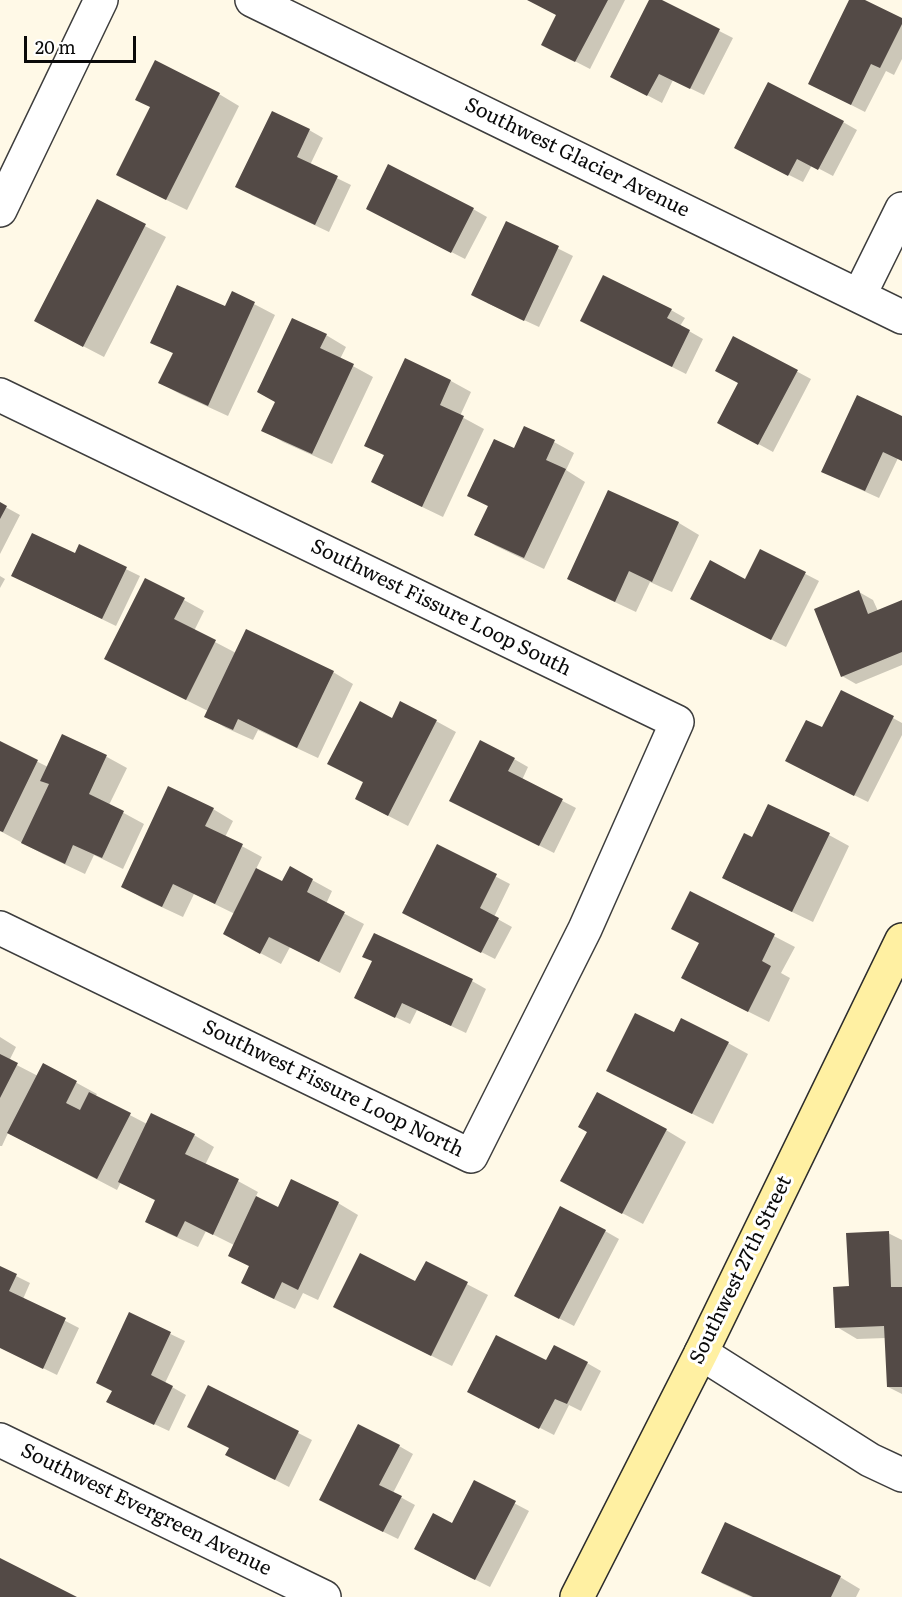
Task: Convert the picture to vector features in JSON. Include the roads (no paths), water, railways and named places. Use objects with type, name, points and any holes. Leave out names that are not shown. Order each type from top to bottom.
[{"type":"street","points":[[0,210],[101,0]]},
{"type":"street","name":"Southwest Glacier Avenue","points":[[252,0],[902,316]]},
{"type":"street","points":[[859,296],[902,209]]},
{"type":"street","name":"Southwest Fissure Loop South","points":[[0,395],[677,722],[585,929]]},
{"type":"street","name":"Southwest Fissure Loop North","points":[[0,928],[471,1156],[585,929]]},
{"type":"street","name":"Southwest 27th Street","points":[[577,1597],[701,1353],[902,940]]},
{"type":"street","points":[[701,1353],[870,1460],[902,1475]]},
{"type":"street","name":"Southwest Evergreen Avenue","points":[[0,1440],[324,1597]]}]
